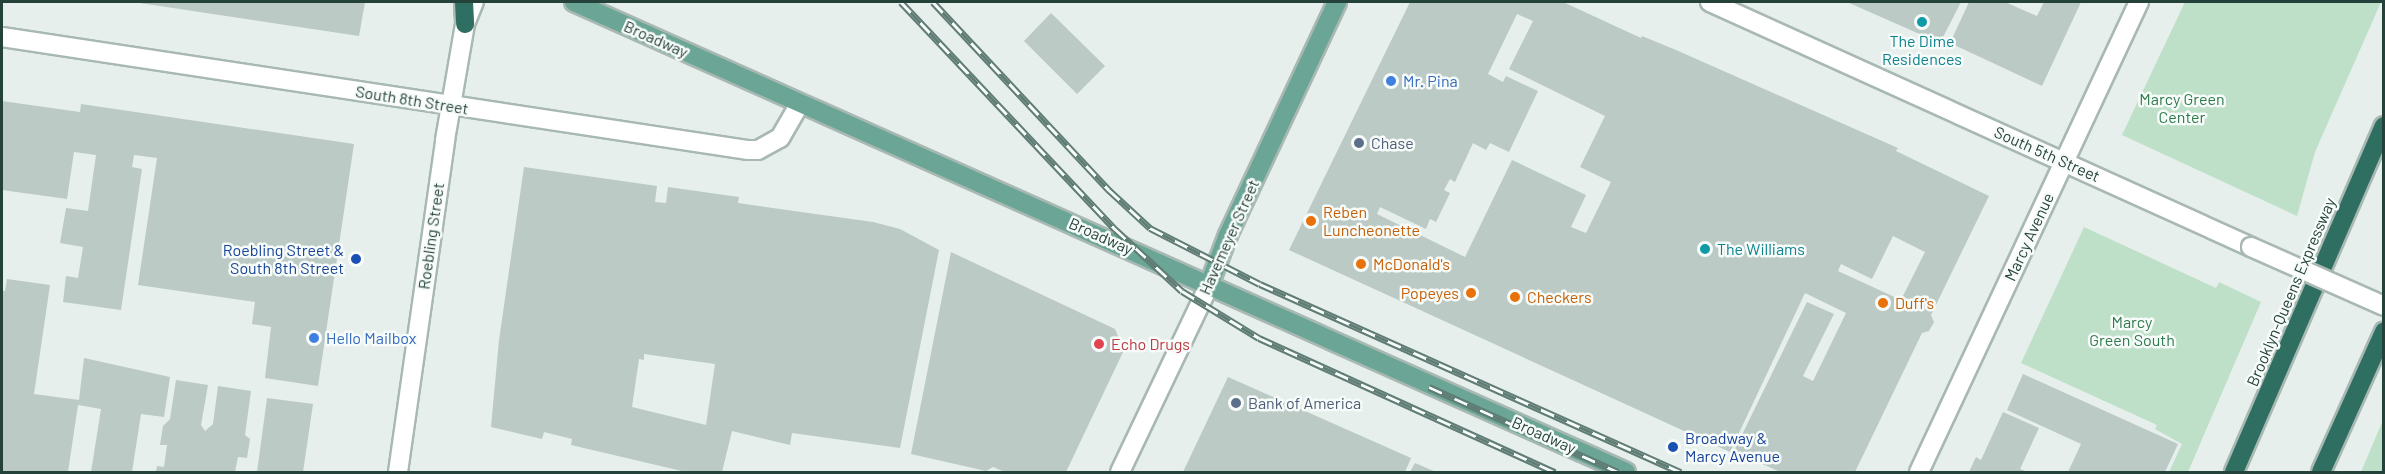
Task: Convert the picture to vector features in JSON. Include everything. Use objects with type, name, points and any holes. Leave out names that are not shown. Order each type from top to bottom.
[{"type":"highway","points":[[464,2],[465,24]]},
{"type":"highway","name":"Brooklyn-Queens Expressway","points":[[2234,472],[2384,126]]},
{"type":"highway","points":[[2321,472],[2384,332]]},
{"type":"main road","name":"Broadway","points":[[574,2],[1626,472]]},
{"type":"main road","name":"Havemeyer Street","points":[[1209,285],[1228,235],[1337,2]]},
{"type":"street","name":"Roebling Street","points":[[398,472],[451,105],[465,24],[474,2]]},
{"type":"street","name":"South 5th Street","points":[[1710,2],[2384,306]]},
{"type":"street","name":"Marcy Avenue","points":[[1919,472],[2139,2]]},
{"type":"street","name":"South 8th Street","points":[[2,37],[720,147],[758,150],[780,138],[800,104]]},
{"type":"street","name":"Havemeyer Street","points":[[1120,472],[1209,285]]},
{"type":"green space","name":"Marcy Green Center","points":[[2185,2],[2381,2],[2315,152],[2297,216],[2122,135]]},
{"type":"green space","name":"Marcy Green South","points":[[2084,227],[2216,288],[2219,282],[2261,302],[2188,472],[2169,472],[2182,444],[2155,429],[2157,425],[2021,363]]},
{"type":"green space","points":[[2383,420],[2383,472],[2361,472]]},
{"type":"building","points":[[133,2],[365,2],[359,36]]},
{"type":"building","points":[[1410,2],[1563,2],[1641,38],[1642,36],[1676,50],[1898,148],[1896,151],[1989,196],[1931,315],[1934,322],[1929,331],[1922,333],[1855,472],[1780,472],[1734,451],[1807,302],[1834,314],[1803,376],[1813,381],[1846,313],[1805,293],[1730,452],[1289,250]],"holes":[[[1517,14],[1533,21],[1509,69],[1605,116],[1580,167],[1611,182],[1586,233],[1571,227],[1586,195],[1512,160],[1465,257],[1377,214],[1380,207],[1426,229],[1430,219],[1436,222],[1450,193],[1444,190],[1450,179],[1455,182],[1473,143],[1486,150],[1490,143],[1509,152],[1538,91],[1506,76],[1503,82],[1488,74]],[[1893,236],[1925,252],[1901,300],[1838,271],[1841,264],[1872,279]]]},
{"type":"building","name":"The Dime Residences","points":[[1847,2],[1961,2],[1940,43]]},
{"type":"building","points":[[1969,2],[2005,2],[2037,16],[2044,2],[2081,2],[2042,86],[1950,43]]},
{"type":"building","points":[[1051,13],[1105,66],[1077,94],[1024,41]]},
{"type":"building","points":[[2,101],[80,112],[81,104],[354,144],[318,386],[265,378],[271,327],[252,324],[255,302],[138,285],[157,158],[134,155],[132,167],[142,169],[121,310],[63,302],[66,276],[78,278],[83,247],[60,243],[66,208],[88,211],[96,155],[74,152],[67,199],[2,190]]},
{"type":"building","points":[[524,167],[657,186],[655,202],[666,203],[668,187],[739,197],[738,203],[873,222],[900,229],[939,250],[900,448],[792,433],[790,445],[732,431],[722,472],[686,472],[571,445],[572,439],[544,432],[542,439],[491,427],[499,340]],"holes":[[[644,354],[715,364],[706,425],[632,407],[639,359],[644,360]]]},
{"type":"building","points":[[951,252],[1115,329],[1124,350],[1066,472],[1005,472],[993,467],[986,471],[911,454]]},
{"type":"building","points":[[7,279],[50,285],[34,394],[79,400],[84,358],[170,377],[164,417],[141,414],[132,472],[91,472],[101,409],[78,405],[68,472],[2,472],[2,291],[5,291]]},
{"type":"building","points":[[2023,374],[2178,444],[2165,472],[2068,472],[2081,444],[2007,410]]},
{"type":"building","points":[[1228,377],[1411,458],[1405,472],[1183,472]]},
{"type":"building","points":[[176,380],[208,385],[201,425],[205,431],[213,424],[218,386],[251,391],[245,435],[250,439],[247,458],[238,457],[235,472],[156,472],[157,466],[164,467],[167,445],[160,445],[163,426],[170,419]]},
{"type":"building","points":[[267,398],[313,404],[303,472],[257,472]]},
{"type":"building","points":[[2003,412],[2039,428],[2020,469],[2028,472],[1969,472],[1976,457],[1981,460]]},
{"type":"building","points":[[1415,463],[1436,472],[1410,472]]},
{"type":"railway","points":[[901,2],[1115,229],[1182,291],[1259,338],[1555,472]]},
{"type":"railway","points":[[933,2],[1109,190],[1150,228],[1260,284],[1681,472]]},
{"type":"railway","points":[[1429,387],[1618,472]]},
{"type":"place","name":"The Dime Residences","points":[[1922,22]]},
{"type":"place","name":"Mr. Pina","points":[[1391,81]]},
{"type":"place","name":"Chase","points":[[1359,143]]},
{"type":"place","name":"Reben Luncheonette","points":[[1311,221]]},
{"type":"place","name":"The Williams","points":[[1705,249]]},
{"type":"place","name":"Roebling Street & South 8th Street","points":[[356,259]]},
{"type":"place","name":"McDonald's","points":[[1361,264]]},
{"type":"place","name":"Popeyes","points":[[1471,293]]},
{"type":"place","name":"Checkers","points":[[1515,297]]},
{"type":"place","name":"Duff's","points":[[1883,303]]},
{"type":"place","name":"Hello Mailbox","points":[[314,338]]},
{"type":"place","name":"Echo Drugs","points":[[1099,344]]},
{"type":"place","name":"Bank of America","points":[[1236,403]]},
{"type":"place","name":"Broadway & Marcy Avenue","points":[[1673,447]]}]
